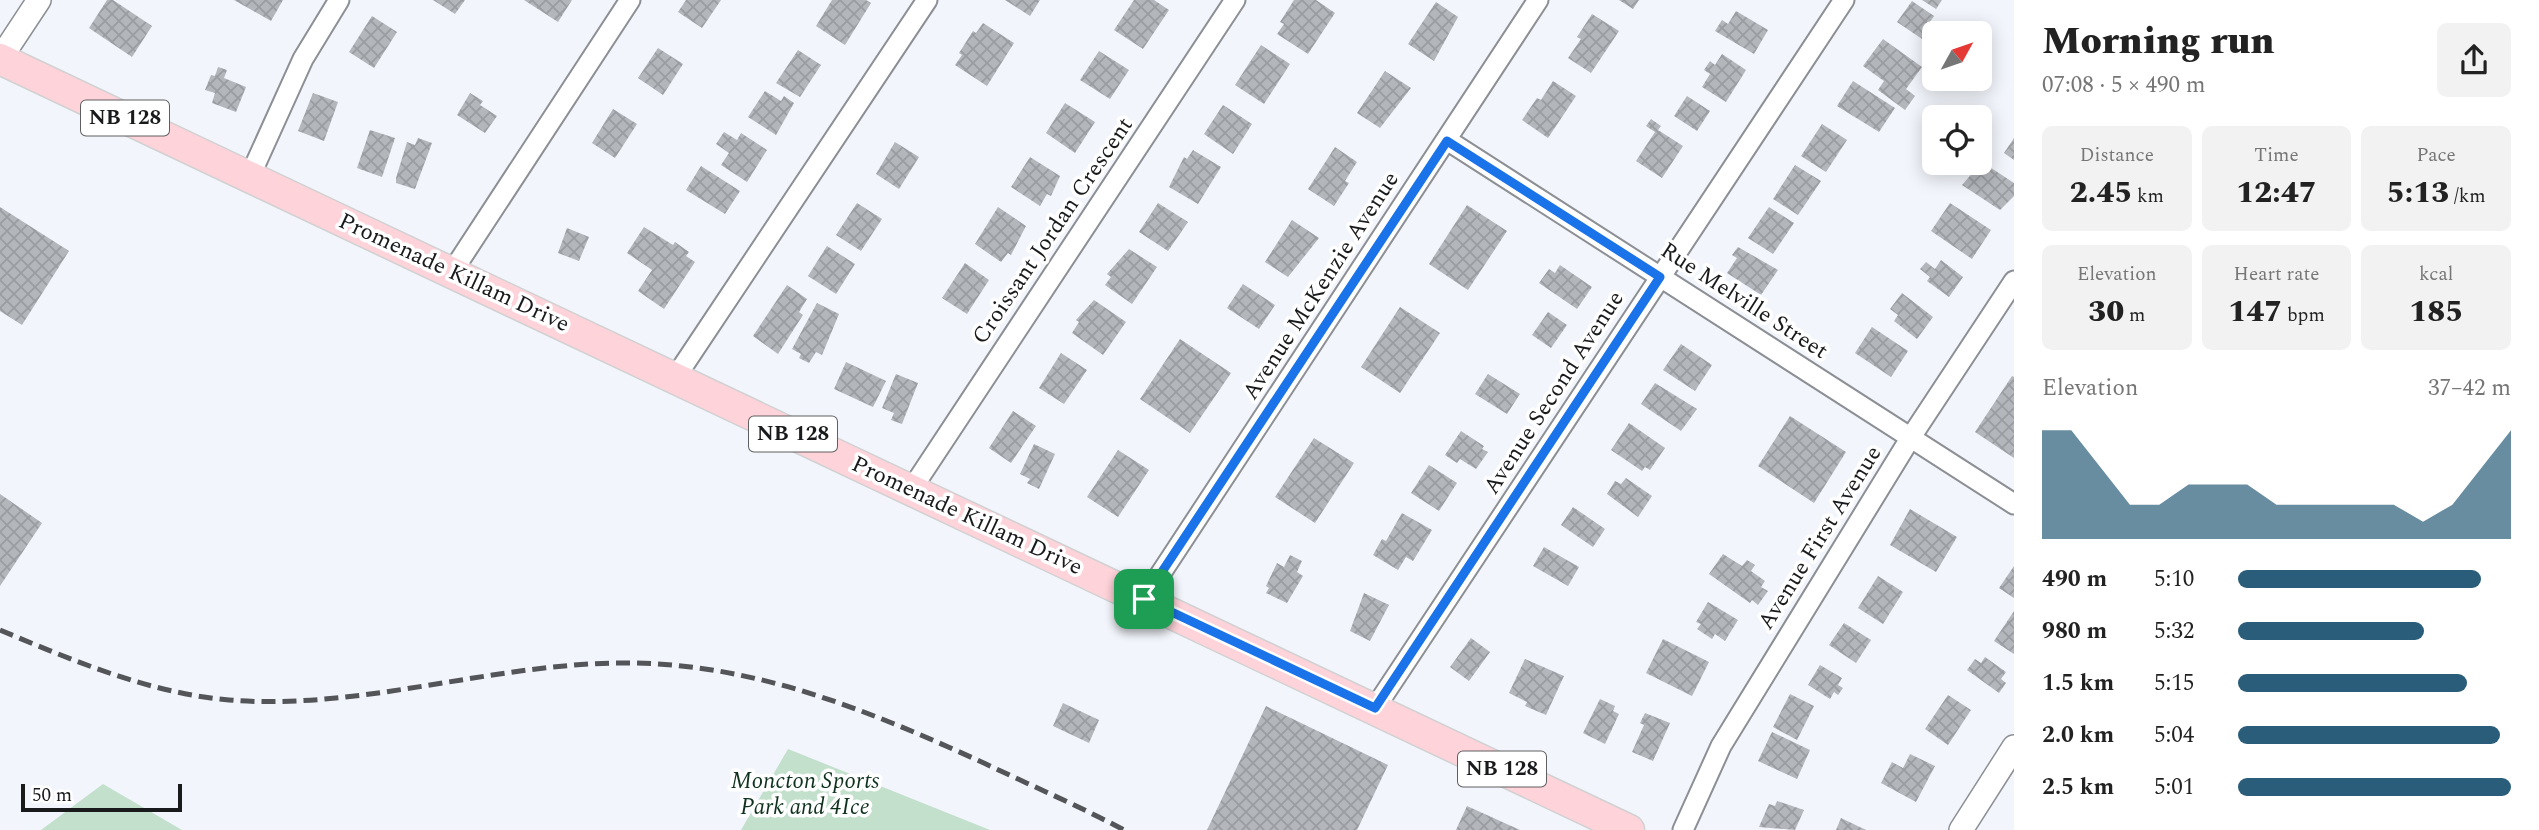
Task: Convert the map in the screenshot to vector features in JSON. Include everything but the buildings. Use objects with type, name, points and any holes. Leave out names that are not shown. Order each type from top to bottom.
[{"type":"main road","name":"Promenade Killam Drive","points":[[0,59],[1629,830]]},
{"type":"street","points":[[0,59],[38,0]]},
{"type":"street","points":[[250,176],[303,59],[339,0]]},
{"type":"street","points":[[452,272],[630,0]]},
{"type":"street","points":[[675,379],[927,0]]},
{"type":"street","name":"Croissant Jordan Crescent","points":[[911,489],[1235,0]]},
{"type":"street","name":"Avenue McKenzie Avenue","points":[[1144,599],[1538,0]]},
{"type":"street","name":"Avenue Second Avenue","points":[[1375,708],[1844,0]]},
{"type":"street","name":"Rue Melville Street","points":[[1447,141],[1912,437],[2014,505]]},
{"type":"street","name":"Avenue First Avenue","points":[[1684,830],[1721,746],[1912,437],[2014,281]]},
{"type":"street","points":[[1961,830],[2014,747]]},
{"type":"street","points":[[1974,830],[1982,795]]},
{"type":"green space","name":"Moncton Sports Park and 4Ice","points":[[788,749],[990,830],[741,830]]},
{"type":"green space","points":[[103,784],[182,830],[41,830]]},
{"type":"railway","points":[[0,630],[84,664],[141,683],[229,700],[330,699],[582,664],[633,663],[726,672],[814,695],[901,727],[1073,804],[1124,830]]},
{"type":"route","points":[[1447,141],[1660,277],[1375,708],[1144,599],[1447,141]]}]
